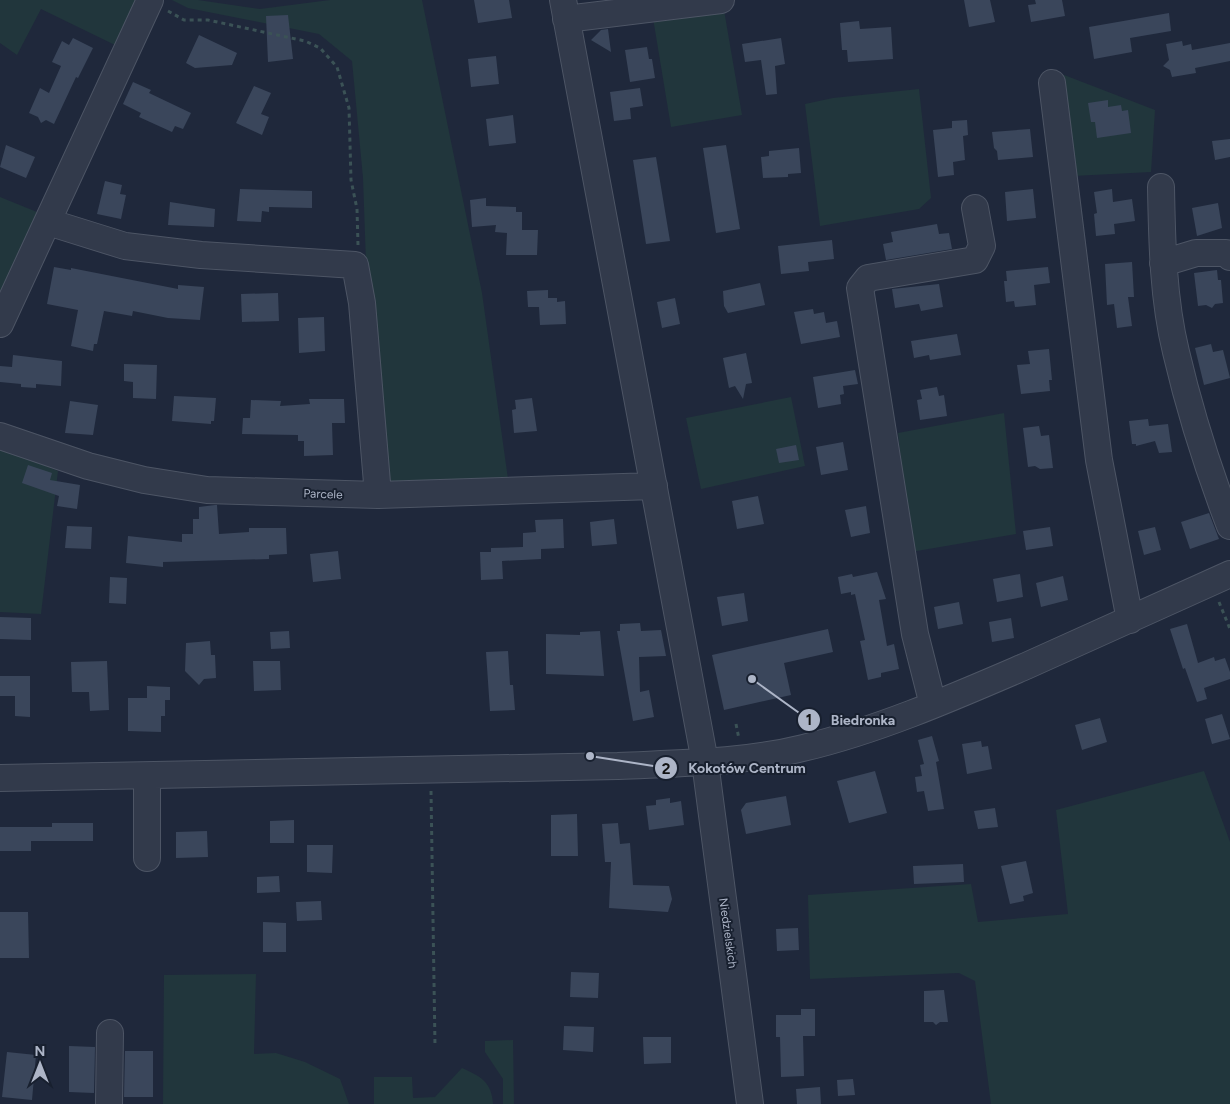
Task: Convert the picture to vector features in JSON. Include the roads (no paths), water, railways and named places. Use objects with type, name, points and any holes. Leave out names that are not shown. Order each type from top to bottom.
[{"type":"street","points":[[565,9],[720,0]]},
{"type":"street","points":[[0,324],[48,222],[157,3]]},
{"type":"street","name":"Niedzielskich","points":[[565,9],[705,762],[750,1104]]},
{"type":"street","points":[[1052,83],[1099,460],[1130,620]]},
{"type":"street","points":[[1161,187],[1163,263],[1176,351],[1202,453],[1230,526]]},
{"type":"street","points":[[933,705],[915,634],[860,288],[868,278],[975,260],[982,246],[975,208]]},
{"type":"street","points":[[48,222],[125,246],[201,255],[355,265],[362,303],[378,495]]},
{"type":"street","points":[[1163,263],[1196,253],[1226,253],[1230,257]]},
{"type":"street","name":"Parcele","points":[[0,436],[88,466],[144,480],[207,490],[378,495],[654,486]]},
{"type":"street","points":[[0,778],[430,770],[705,762],[805,748],[933,705],[1221,579]]},
{"type":"street","points":[[147,776],[147,858]]},
{"type":"street","points":[[109,1104],[110,1033]]},
{"type":"place","name":"Biedronka","points":[[752,679]]},
{"type":"place","name":"Kokotów Centrum","points":[[590,756]]}]
